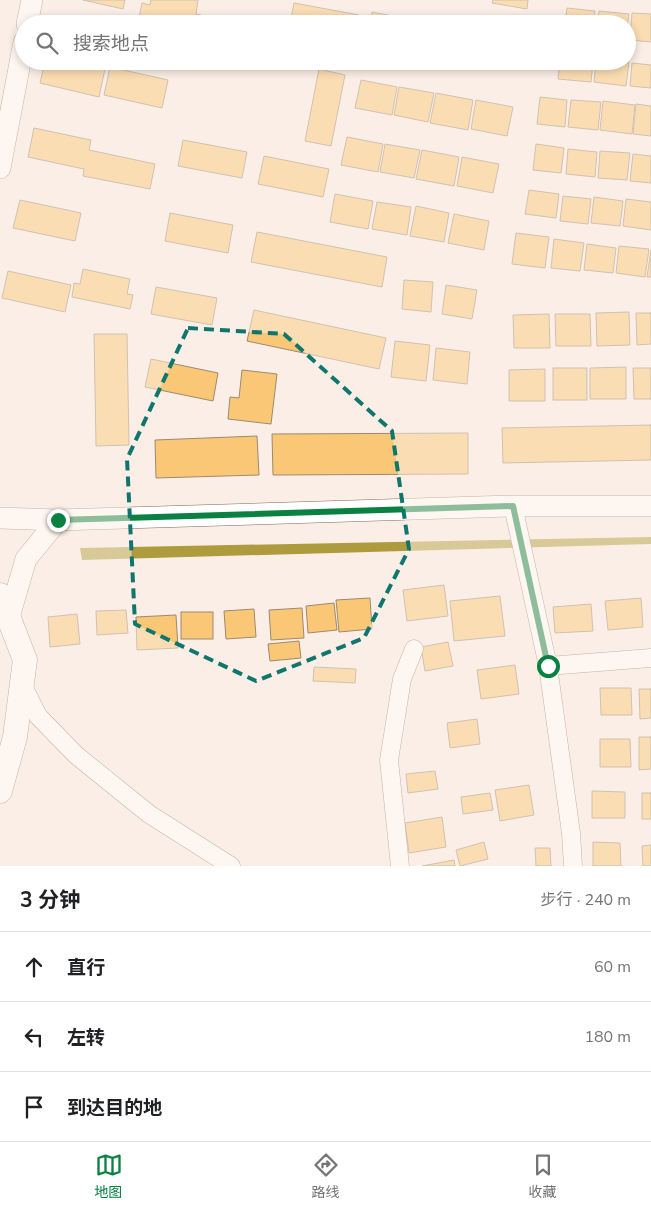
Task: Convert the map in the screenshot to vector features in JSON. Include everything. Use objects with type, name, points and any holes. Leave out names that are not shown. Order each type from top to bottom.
[{"type":"main road","points":[[0,595],[26,660],[15,738],[0,791]]},
{"type":"street","points":[[29,15],[32,0]]},
{"type":"street","points":[[0,168],[19,70]]},
{"type":"street","points":[[0,518],[58,520],[514,512],[651,506]]},
{"type":"street","points":[[514,512],[548,666],[571,833],[573,866]]},
{"type":"street","points":[[9,617],[26,559],[58,520]]},
{"type":"street","points":[[400,866],[389,760],[402,680],[414,649]]},
{"type":"street","points":[[548,666],[651,658]]},
{"type":"street","points":[[22,684],[38,716],[76,755],[149,814],[232,866]]},
{"type":"highlighted area","points":[[188,328],[284,334],[392,431],[409,549],[364,638],[256,681],[135,624],[127,459]]},
{"type":"shaded area","points":[[651,537],[651,544],[82,560],[80,548]]},
{"type":"building","points":[[83,0],[125,0],[123,9]]},
{"type":"building","points":[[151,0],[198,0],[196,14],[201,15],[140,15],[142,3],[150,5]]},
{"type":"building","points":[[493,0],[528,0],[527,9],[492,3]]},
{"type":"building","points":[[294,3],[359,15],[292,15]]},
{"type":"building","points":[[567,8],[595,11],[595,15],[566,15]]},
{"type":"building","points":[[599,11],[629,14],[629,15],[598,15]]},
{"type":"building","points":[[372,12],[388,15],[372,15]]},
{"type":"building","points":[[632,13],[651,14],[651,42],[636,41],[636,15],[632,15]]},
{"type":"building","points":[[636,63],[651,65],[651,88],[630,86],[631,70],[636,70]]},
{"type":"building","points":[[43,70],[105,70],[99,97],[40,83]]},
{"type":"building","points":[[109,70],[123,70],[168,80],[162,108],[104,95]]},
{"type":"building","points":[[319,70],[345,75],[331,146],[305,141]]},
{"type":"building","points":[[559,70],[592,70],[591,82],[558,79]]},
{"type":"building","points":[[595,70],[628,70],[626,86],[594,82]]},
{"type":"building","points":[[361,80],[397,87],[392,115],[355,108]]},
{"type":"building","points":[[399,87],[434,93],[428,122],[394,115]]},
{"type":"building","points":[[436,93],[473,100],[468,130],[430,123]]},
{"type":"building","points":[[540,97],[567,100],[565,127],[537,124]]},
{"type":"building","points":[[476,100],[513,107],[507,136],[471,129]]},
{"type":"building","points":[[571,100],[601,102],[598,130],[568,127]]},
{"type":"building","points":[[603,101],[635,105],[632,134],[600,130]]},
{"type":"building","points":[[636,104],[651,106],[651,136],[633,134]]},
{"type":"building","points":[[34,128],[91,140],[89,150],[155,164],[150,189],[83,176],[84,169],[28,157]]},
{"type":"building","points":[[347,137],[383,144],[378,172],[341,165]]},
{"type":"building","points":[[183,140],[247,152],[242,178],[178,166]]},
{"type":"building","points":[[385,144],[420,150],[414,178],[380,172]]},
{"type":"building","points":[[536,144],[564,148],[561,173],[533,170]]},
{"type":"building","points":[[568,149],[597,152],[595,177],[566,174]]},
{"type":"building","points":[[422,150],[459,157],[454,186],[416,179]]},
{"type":"building","points":[[600,151],[630,153],[627,180],[598,178]]},
{"type":"building","points":[[633,154],[651,156],[651,183],[630,181]]},
{"type":"building","points":[[264,156],[329,169],[323,197],[258,184]]},
{"type":"building","points":[[462,157],[499,164],[493,193],[457,186]]},
{"type":"building","points":[[529,190],[559,194],[556,218],[525,214]]},
{"type":"building","points":[[335,194],[373,201],[368,229],[330,222]]},
{"type":"building","points":[[563,196],[591,199],[588,224],[560,221]]},
{"type":"building","points":[[594,197],[623,201],[620,226],[591,223]]},
{"type":"building","points":[[626,199],[651,202],[651,230],[623,226]]},
{"type":"building","points":[[20,200],[81,213],[75,241],[13,228]]},
{"type":"building","points":[[377,202],[411,207],[407,235],[372,229]]},
{"type":"building","points":[[416,206],[449,213],[444,242],[410,236]]},
{"type":"building","points":[[170,213],[233,225],[228,253],[165,241]]},
{"type":"building","points":[[454,214],[489,221],[484,250],[448,243]]},
{"type":"building","points":[[257,232],[387,257],[382,287],[251,262]]},
{"type":"building","points":[[516,233],[549,237],[545,268],[512,264]]},
{"type":"building","points":[[554,239],[584,243],[580,271],[551,268]]},
{"type":"building","points":[[587,244],[616,248],[613,273],[584,270]]},
{"type":"building","points":[[619,246],[649,249],[645,277],[616,273]]},
{"type":"building","points":[[651,250],[651,277],[647,277]]},
{"type":"building","points":[[83,269],[130,279],[127,294],[133,295],[130,309],[72,297],[74,283],[80,284]]},
{"type":"building","points":[[8,271],[71,285],[65,312],[2,298]]},
{"type":"building","points":[[404,280],[433,282],[431,312],[402,309]]},
{"type":"building","points":[[446,285],[477,290],[472,319],[442,314]]},
{"type":"building","points":[[156,287],[217,298],[212,325],[151,314]]},
{"type":"building","points":[[254,310],[386,338],[379,369],[247,341]]},
{"type":"building","points":[[629,312],[630,345],[597,346],[596,313]]},
{"type":"building","points":[[636,313],[651,313],[651,344],[637,345]]},
{"type":"building","points":[[549,314],[550,348],[514,348],[513,315]]},
{"type":"building","points":[[555,314],[590,314],[591,346],[556,346]]},
{"type":"building","points":[[94,334],[127,334],[129,445],[96,446]]},
{"type":"building","points":[[395,341],[430,345],[426,381],[391,377]]},
{"type":"building","points":[[436,348],[470,352],[467,384],[433,380]]},
{"type":"building","points":[[151,359],[218,373],[213,401],[145,387]]},
{"type":"building","points":[[626,367],[626,399],[590,399],[590,368]]},
{"type":"building","points":[[553,368],[587,368],[587,400],[553,400]]},
{"type":"building","points":[[633,368],[651,368],[651,399],[634,399]]},
{"type":"building","points":[[545,369],[545,401],[509,401],[509,370]]},
{"type":"building","points":[[242,370],[277,374],[271,424],[228,419],[230,397],[239,398]]},
{"type":"building","points":[[651,425],[651,460],[503,463],[502,428]]},
{"type":"building","points":[[468,433],[468,474],[273,475],[272,434]]},
{"type":"building","points":[[257,436],[259,475],[156,478],[155,440]]},
{"type":"building","points":[[444,585],[448,616],[407,621],[403,590]]},
{"type":"building","points":[[500,596],[505,636],[454,641],[450,601]]},
{"type":"building","points":[[370,598],[372,629],[339,632],[336,600]]},
{"type":"building","points":[[641,598],[643,627],[608,630],[605,601]]},
{"type":"building","points":[[334,603],[337,630],[308,633],[306,606]]},
{"type":"building","points":[[591,604],[593,631],[555,633],[553,607]]},
{"type":"building","points":[[302,608],[304,638],[271,640],[269,610]]},
{"type":"building","points":[[254,609],[256,637],[226,639],[224,611]]},
{"type":"building","points":[[126,610],[128,633],[97,635],[96,611]]},
{"type":"building","points":[[181,612],[213,612],[213,639],[181,639]]},
{"type":"building","points":[[77,614],[80,644],[50,647],[48,617]]},
{"type":"building","points":[[176,615],[178,648],[137,650],[136,617]]},
{"type":"building","points":[[299,641],[301,658],[270,661],[268,644]]},
{"type":"building","points":[[448,642],[453,666],[425,671],[421,647]]},
{"type":"building","points":[[515,665],[519,694],[481,699],[477,670]]},
{"type":"building","points":[[314,667],[356,669],[355,683],[313,681]]},
{"type":"building","points":[[600,688],[631,688],[632,715],[601,715]]},
{"type":"building","points":[[639,689],[651,689],[651,718],[640,719]]},
{"type":"building","points":[[477,719],[480,744],[450,748],[447,723]]},
{"type":"building","points":[[639,737],[651,737],[651,769],[639,770]]},
{"type":"building","points":[[600,739],[630,739],[631,767],[600,767]]},
{"type":"building","points":[[435,771],[438,789],[408,793],[406,774]]},
{"type":"building","points":[[529,785],[534,815],[500,821],[495,790]]},
{"type":"building","points":[[592,791],[625,792],[625,818],[592,818]]},
{"type":"building","points":[[490,793],[493,810],[463,814],[461,797]]},
{"type":"building","points":[[642,793],[651,793],[651,819],[642,819]]},
{"type":"building","points":[[442,817],[446,847],[409,853],[405,823]]},
{"type":"building","points":[[484,842],[488,859],[460,866],[456,850]]},
{"type":"building","points":[[593,842],[620,843],[621,866],[593,866]]},
{"type":"building","points":[[651,845],[651,866],[643,866],[642,846]]},
{"type":"building","points":[[535,848],[550,848],[551,866],[536,866]]},
{"type":"building","points":[[454,860],[455,866],[422,866]]},
{"type":"route","points":[[58,520],[513,506],[548,666]]}]
